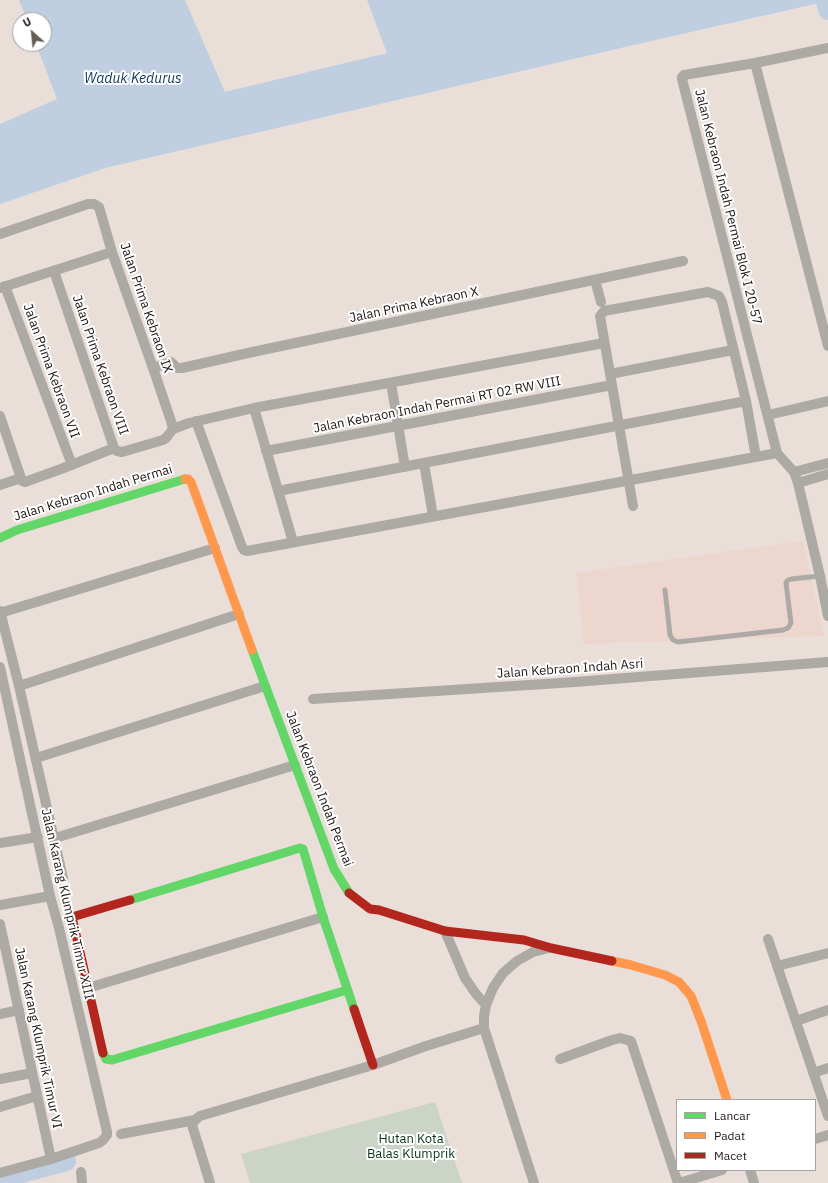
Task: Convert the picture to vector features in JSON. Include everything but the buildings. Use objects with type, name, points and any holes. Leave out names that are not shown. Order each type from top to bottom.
[{"type":"street","points":[[828,48],[755,63],[828,346]]},
{"type":"street","name":"Jalan Kebraon Indah Permai Blok I 20-57","points":[[755,63],[684,75],[682,79],[751,347],[762,397],[768,415]]},
{"type":"street","name":"Jalan Prima Kebraon IX","points":[[0,234],[88,204],[94,204],[99,207],[112,252],[156,368],[171,421],[185,424]]},
{"type":"street","points":[[3,287],[112,252]]},
{"type":"street","name":"Jalan Prima Kebraon X","points":[[156,368],[172,362],[177,368],[182,368],[683,261]]},
{"type":"street","name":"Jalan Prima Kebraon VIII","points":[[21,478],[22,481],[25,482],[114,448],[54,271]]},
{"type":"street","points":[[595,280],[601,302]]},
{"type":"street","name":"Jalan Prima Kebraon VII","points":[[3,287],[72,464]]},
{"type":"street","points":[[633,506],[600,316],[601,313],[607,310],[708,292],[719,296],[722,302],[746,401],[756,457]]},
{"type":"street","points":[[114,448],[117,451],[122,452],[163,440],[185,424],[254,408],[604,343]]},
{"type":"street","points":[[610,374],[733,350]]},
{"type":"street","points":[[392,382],[405,467]]},
{"type":"street","name":"Jalan Kebraon Indah Permai RT 02 RW VIII","points":[[266,451],[612,385]]},
{"type":"street","points":[[278,491],[746,401]]},
{"type":"street","points":[[828,401],[768,415],[778,453],[794,472],[798,483],[828,616]]},
{"type":"street","points":[[254,408],[293,542]]},
{"type":"street","points":[[0,416],[21,478],[0,485]]},
{"type":"street","points":[[185,424],[242,547],[247,551],[778,453]]},
{"type":"street","points":[[424,463],[433,516]]},
{"type":"street","points":[[794,472],[828,463]]},
{"type":"street","points":[[798,483],[828,474]]},
{"type":"street","name":"Jalan Kebraon Indah Permai","points":[[0,538],[17,530],[186,478],[191,482],[265,686],[334,869],[350,894],[374,910],[445,931],[524,940],[551,948],[631,965],[665,974],[678,982],[691,996],[702,1021],[727,1099]]},
{"type":"street","points":[[64,878],[0,612],[215,548]]},
{"type":"street","points":[[19,686],[239,614]]},
{"type":"street","name":"Jalan Kebraon Indah Asri","points":[[313,699],[575,682],[828,662]]},
{"type":"street","name":"Jalan Karang Klumprik Timur XIII","points":[[0,667],[50,896],[59,928],[107,1132],[107,1135],[99,1143],[51,1159]]},
{"type":"street","points":[[36,758],[265,686]]},
{"type":"street","points":[[55,838],[295,765]]},
{"type":"street","points":[[0,843],[38,837]]},
{"type":"street","points":[[347,990],[112,1060],[106,1059],[103,1054],[72,917],[304,848],[347,990],[373,1065]]},
{"type":"street","points":[[0,905],[50,896]]},
{"type":"street","points":[[88,988],[324,917]]},
{"type":"street","name":"Jalan Karang Klumprik Timur VI","points":[[0,924],[5,967],[19,1010],[51,1159]]},
{"type":"street","points":[[445,931],[465,978],[486,1005]]},
{"type":"street","points":[[768,939],[828,1116]]},
{"type":"street","points":[[534,1183],[484,1028],[484,1016],[486,1005],[493,988],[503,973],[517,961],[533,952],[551,948]]},
{"type":"street","points":[[777,966],[828,953]]},
{"type":"street","points":[[0,1014],[19,1010]]},
{"type":"street","points":[[796,1021],[828,1010]]},
{"type":"street","points":[[210,1183],[192,1125],[200,1116],[373,1065],[426,1046],[484,1028]]},
{"type":"street","points":[[560,1059],[612,1040],[620,1038],[631,1041],[678,1183],[719,1171]]},
{"type":"street","points":[[814,1073],[828,1068]]},
{"type":"street","points":[[0,1079],[32,1073]]},
{"type":"street","points":[[0,1107],[37,1096]]},
{"type":"street","points":[[121,1134],[195,1120]]},
{"type":"street","points":[[816,1139],[828,1135]]},
{"type":"street","points":[[0,1173],[51,1159]]},
{"type":"street","points":[[750,1171],[754,1183]]},
{"type":"street","points":[[81,1172],[82,1183]]},
{"type":"lane","points":[[665,590],[670,635],[673,640],[678,642],[783,630],[788,628],[790,623],[786,583],[791,579],[820,576]]},
{"type":"shaded area","points":[[803,541],[824,636],[584,644],[576,573]]},
{"type":"green space","name":"Hutan Kota Balas Klumprik","points":[[435,1102],[462,1183],[250,1183],[241,1154]]},
{"type":"water","name":"Waduk Kedurus","points":[[19,0],[185,0],[225,92],[387,53],[367,0],[828,0],[105,168],[0,204],[0,124],[57,99],[39,52],[52,52],[52,12],[24,12]]},
{"type":"waterway","points":[[826,2],[828,10]]},
{"type":"waterway","points":[[0,1179],[66,1161]]},
{"type":"traffic: fast","points":[[0,538],[17,530],[185,479]]},
{"type":"traffic: fast","points":[[252,650],[334,869],[349,893]]},
{"type":"traffic: fast","points":[[130,900],[300,848],[303,849],[323,917],[354,1009]]},
{"type":"traffic: fast","points":[[103,1053],[106,1059],[112,1060],[347,990]]},
{"type":"traffic: slow","points":[[185,479],[188,479],[191,482],[252,650]]},
{"type":"traffic: slow","points":[[612,961],[665,975],[679,982],[691,996],[701,1021],[727,1099]]},
{"type":"traffic: jam","points":[[349,893],[370,909],[379,910],[445,931],[524,940],[551,948],[612,961]]},
{"type":"traffic: jam","points":[[103,1053],[72,917],[130,900]]},
{"type":"traffic: jam","points":[[354,1009],[373,1065]]}]
